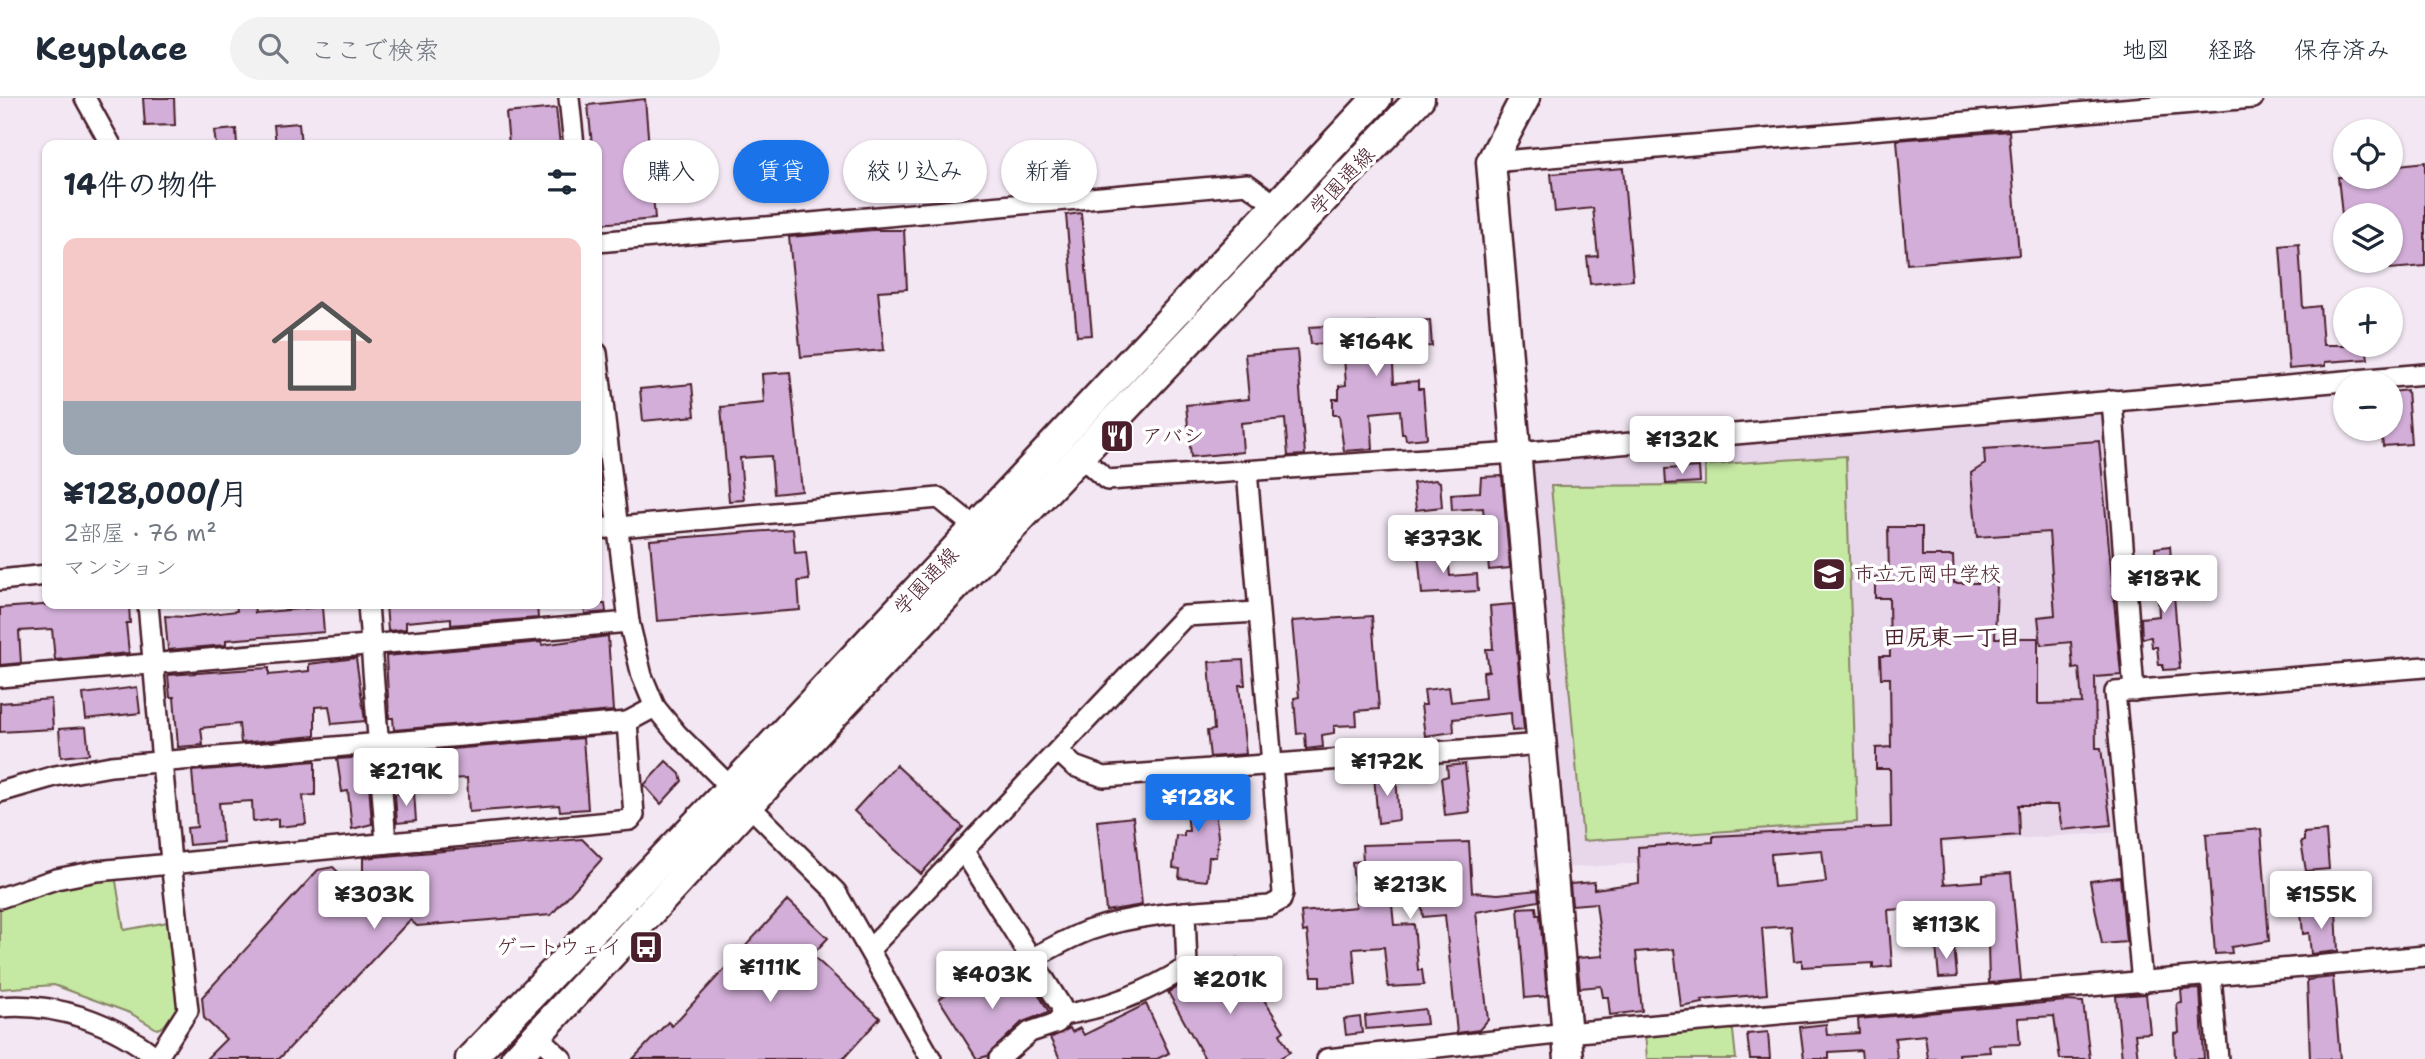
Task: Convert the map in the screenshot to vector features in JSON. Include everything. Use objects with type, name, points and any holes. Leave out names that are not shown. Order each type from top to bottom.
[{"type":"street","points":[[85,98],[108,140]]},
{"type":"street","points":[[569,98],[573,140]]},
{"type":"street","name":"学園通線","points":[[515,1059],[741,794],[976,528],[1377,98]]},
{"type":"street","name":"学園通線","points":[[470,1059],[1080,456],[1420,98]]},
{"type":"street","points":[[1525,98],[1490,162],[1568,1046]]},
{"type":"street","points":[[1490,162],[2253,98]]},
{"type":"street","points":[[602,242],[1247,184],[1277,206]]},
{"type":"street","points":[[1080,456],[1107,480],[1516,453],[2425,374]]},
{"type":"street","points":[[602,396],[629,622],[642,676],[655,707],[677,734],[741,794],[836,892],[931,1059]]},
{"type":"street","points":[[2112,400],[2134,691]]},
{"type":"street","points":[[1032,958],[1087,930],[1149,915],[1270,906],[1281,900],[1283,893],[1247,471]]},
{"type":"street","points":[[602,528],[939,498],[976,528]]},
{"type":"street","points":[[0,580],[42,576]]},
{"type":"street","points":[[0,1007],[21,1005],[61,1011],[97,1022],[132,1038],[158,1058],[188,1010],[171,862],[148,609]]},
{"type":"street","points":[[368,609],[386,843]]},
{"type":"street","points":[[870,949],[1185,616],[1258,612]]},
{"type":"street","points":[[0,677],[154,666],[629,622]]},
{"type":"street","points":[[2142,983],[2116,692],[2425,667]]},
{"type":"street","points":[[0,792],[55,776],[111,766],[627,722],[655,707]]},
{"type":"street","points":[[0,898],[56,880],[97,871],[630,820],[634,815],[627,722]]},
{"type":"street","points":[[1058,751],[1074,766],[1104,777],[1542,744]]},
{"type":"street","points":[[963,850],[1061,1006],[1062,1014],[1057,1023],[1030,1032],[999,1059]]},
{"type":"street","points":[[1062,1014],[1095,1010],[1131,997],[1187,967],[1185,912]]},
{"type":"street","points":[[1327,1059],[1568,1046],[2142,983],[2425,956]]},
{"type":"street","points":[[2211,976],[2218,1059]]},
{"type":"street","points":[[537,1036],[562,1059]]},
{"type":"shaded area","name":"市立元岡中学校","points":[[2106,409],[2130,683],[2105,685],[2120,832],[1566,868],[1528,466],[1533,460]]},
{"type":"green space","points":[[1846,456],[1857,822],[1583,841],[1551,486],[1705,485],[1705,465]]},
{"type":"green space","points":[[115,875],[124,930],[168,922],[179,1001],[169,1022],[157,1029],[130,1013],[54,985],[0,989],[0,907],[38,892]]},
{"type":"green space","points":[[1728,1026],[1733,1031],[1736,1059],[1647,1059],[1645,1032]]},
{"type":"building","points":[[143,98],[174,98],[175,125],[145,126]]},
{"type":"building","points":[[645,99],[648,140],[623,140],[623,203],[654,203],[655,219],[602,224],[602,140],[592,140],[588,105]]},
{"type":"building","points":[[556,108],[559,140],[509,140],[506,113]]},
{"type":"building","points":[[299,123],[301,140],[276,140],[274,125]]},
{"type":"building","points":[[236,129],[237,140],[215,140],[214,131]]},
{"type":"building","points":[[2009,131],[2019,255],[1907,264],[1897,140]]},
{"type":"building","points":[[2425,162],[2425,266],[2403,268],[2403,203],[2341,203],[2339,189],[2403,189],[2403,165]]},
{"type":"building","points":[[1623,168],[1633,280],[1590,284],[1587,257],[1598,256],[1593,208],[1555,212],[1551,174]]},
{"type":"building","points":[[1081,213],[1092,335],[1077,336],[1066,215]]},
{"type":"building","points":[[904,230],[907,289],[878,291],[884,350],[801,357],[789,237]]},
{"type":"building","points":[[2299,244],[2303,308],[2320,306],[2323,345],[2333,345],[2333,357],[2368,359],[2325,362],[2325,366],[2289,369],[2280,246]]},
{"type":"building","points":[[1430,320],[1432,346],[1392,348],[1394,383],[1418,381],[1418,389],[1423,389],[1427,438],[1406,440],[1405,434],[1402,434],[1400,410],[1371,413],[1373,449],[1344,451],[1339,415],[1333,415],[1333,399],[1339,399],[1339,386],[1346,385],[1343,343],[1311,344],[1309,327]]},
{"type":"building","points":[[1297,350],[1305,455],[1288,456],[1285,419],[1241,423],[1243,452],[1191,457],[1186,405],[1249,399],[1245,354]]},
{"type":"building","points":[[790,372],[802,491],[774,494],[771,456],[740,458],[744,500],[729,501],[721,407],[764,403],[762,374]]},
{"type":"building","points":[[692,384],[695,416],[643,421],[640,389]]},
{"type":"building","points":[[2403,390],[2407,390],[2411,444],[2383,446],[2382,441],[2403,441]]},
{"type":"building","points":[[2099,441],[2121,675],[2095,677],[2096,748],[2101,748],[2111,825],[2062,830],[2058,805],[2018,805],[2019,835],[1941,841],[1944,884],[1983,881],[1983,875],[2011,873],[2021,980],[1989,983],[1987,906],[1888,910],[1892,966],[1873,968],[1873,963],[1802,967],[1802,960],[1794,961],[1791,926],[1762,928],[1767,994],[1702,1000],[1703,1003],[1681,1007],[1674,949],[1636,952],[1642,1011],[1610,1015],[1608,997],[1603,997],[1601,986],[1580,988],[1577,958],[1603,956],[1596,903],[1572,905],[1570,884],[1594,882],[1594,889],[1639,883],[1638,847],[1713,842],[1713,836],[1891,827],[1890,769],[1876,769],[1876,748],[1891,747],[1890,678],[1881,678],[1880,656],[1890,656],[1889,598],[1875,598],[1875,577],[1889,577],[1888,527],[1922,527],[1922,556],[1953,556],[1954,583],[1997,583],[1995,638],[2038,638],[2038,704],[2082,703],[2079,668],[2073,669],[2071,642],[2041,645],[2038,617],[2055,615],[2049,532],[1977,537],[1971,473],[1985,464],[1984,449]],"holes":[[[1822,850],[1826,882],[1774,887],[1771,854]]]},
{"type":"building","points":[[1699,467],[1700,482],[1666,484],[1665,469]]},
{"type":"building","points":[[1502,476],[1510,568],[1489,570],[1483,508],[1452,510],[1451,494],[1480,492],[1481,477]]},
{"type":"building","points":[[1435,480],[1440,482],[1442,507],[1416,510],[1413,483]]},
{"type":"building","points":[[793,529],[795,553],[806,552],[809,580],[798,581],[800,610],[657,621],[650,540]]},
{"type":"building","points":[[2170,546],[2180,669],[2163,670],[2163,665],[2159,665],[2157,647],[2152,647],[2151,637],[2142,638],[2141,618],[2159,616],[2155,548]]},
{"type":"building","points":[[1447,548],[1450,576],[1477,574],[1478,591],[1422,594],[1418,553]]},
{"type":"building","points":[[602,604],[605,604],[606,612],[585,614],[584,609],[602,609]]},
{"type":"building","points":[[1513,604],[1524,730],[1512,731],[1511,713],[1453,719],[1454,732],[1425,736],[1421,705],[1426,705],[1424,690],[1449,687],[1451,702],[1485,698],[1483,672],[1489,671],[1486,649],[1493,649],[1490,606]]},
{"type":"building","points":[[42,605],[42,609],[129,609],[130,623],[126,623],[129,653],[55,660],[52,629],[19,631],[21,663],[0,665],[0,608]]},
{"type":"building","points":[[255,609],[255,613],[322,609],[324,632],[226,640],[226,645],[168,650],[165,616],[187,617]]},
{"type":"building","points":[[386,609],[537,609],[538,618],[451,625],[451,618],[406,622],[406,629],[388,631]]},
{"type":"building","points":[[1372,616],[1379,709],[1356,711],[1357,725],[1334,726],[1334,733],[1322,735],[1323,747],[1306,749],[1305,733],[1297,734],[1294,698],[1299,697],[1292,621]]},
{"type":"building","points":[[608,636],[613,711],[394,730],[393,718],[389,718],[386,656],[541,642],[542,645]]},
{"type":"building","points":[[356,658],[365,721],[332,724],[329,706],[315,707],[315,736],[241,743],[239,724],[201,728],[203,745],[178,747],[174,697],[170,697],[168,675],[269,668],[269,675],[309,671],[309,664]]},
{"type":"building","points":[[1243,660],[1245,685],[1239,685],[1246,754],[1210,757],[1207,731],[1214,730],[1209,662]]},
{"type":"building","points":[[137,687],[140,713],[86,719],[83,694]]},
{"type":"building","points":[[51,699],[53,729],[0,732],[0,703]]},
{"type":"building","points":[[86,727],[89,754],[61,757],[59,729]]},
{"type":"building","points":[[583,738],[588,809],[560,811],[559,805],[469,812],[467,778],[430,780],[427,751]]},
{"type":"building","points":[[367,757],[372,824],[352,829],[348,791],[342,792],[337,759]]},
{"type":"building","points":[[315,761],[315,795],[303,796],[306,824],[278,827],[278,819],[253,822],[252,801],[219,803],[223,842],[189,845],[187,828],[197,827],[192,771]]},
{"type":"building","points":[[666,761],[680,774],[682,781],[661,804],[644,785]]},
{"type":"building","points":[[1465,764],[1470,812],[1445,815],[1441,778],[1448,776],[1447,766]]},
{"type":"building","points":[[896,765],[963,827],[921,874],[854,811]]},
{"type":"building","points":[[1396,774],[1399,820],[1378,823],[1374,775]]},
{"type":"building","points":[[1212,781],[1218,837],[1216,857],[1209,857],[1207,881],[1179,878],[1180,869],[1173,868],[1176,835],[1184,836],[1184,831],[1189,831],[1185,791],[1196,790],[1194,782]]},
{"type":"building","points":[[414,792],[416,821],[397,823],[395,794]]},
{"type":"building","points":[[1133,817],[1142,905],[1106,911],[1097,821]]},
{"type":"building","points":[[2261,829],[2269,941],[2231,947],[2232,953],[2215,954],[2206,834]]},
{"type":"building","points":[[2326,831],[2329,869],[2306,871],[2301,842],[2304,841],[2304,833]]},
{"type":"building","points":[[582,839],[602,859],[551,915],[417,926],[410,920],[279,1059],[206,1059],[226,1039],[204,1018],[202,997],[318,870],[333,867],[363,896],[363,858]]},
{"type":"building","points":[[1469,842],[1472,892],[1498,894],[1538,890],[1539,901],[1476,912],[1488,1020],[1479,1030],[1457,1033],[1445,915],[1423,917],[1420,890],[1391,894],[1394,925],[1414,924],[1418,970],[1422,970],[1424,985],[1388,987],[1384,947],[1353,949],[1356,985],[1320,987],[1320,976],[1312,976],[1307,931],[1303,932],[1301,912],[1356,907],[1352,862],[1363,861],[1362,845]]},
{"type":"building","points":[[2120,877],[2126,942],[2102,944],[2090,881]]},
{"type":"building","points":[[788,900],[828,938],[812,955],[880,1018],[843,1059],[633,1059],[668,1022],[672,1026]]},
{"type":"building","points":[[1536,907],[1537,915],[1540,915],[1547,996],[1525,998],[1518,908]]},
{"type":"building","points":[[2336,910],[2338,951],[2311,954],[2309,933],[2303,934],[2301,912]]},
{"type":"building","points":[[1954,945],[1957,977],[1939,978],[1936,946]]},
{"type":"building","points":[[1237,958],[1284,1031],[1280,1034],[1290,1052],[1278,1059],[1205,1059],[1168,992],[1190,980],[1192,983]]},
{"type":"building","points":[[1024,970],[1049,1012],[1022,1022],[987,1056],[977,1059],[939,999],[973,978],[983,994]]},
{"type":"building","points":[[2333,977],[2340,1059],[2310,1059],[2307,980]]},
{"type":"building","points":[[2200,989],[2204,1059],[2175,1059],[2174,1034],[2179,1033],[2177,1004],[2182,1003],[2181,990]]},
{"type":"building","points":[[2146,994],[2150,1033],[2135,1034],[2138,1059],[2122,1059],[2116,996]]},
{"type":"building","points":[[2066,1001],[2083,1002],[2090,1059],[2060,1059],[2054,1016],[2018,1018],[2020,1044],[1989,1045],[1990,1052],[1959,1054],[1960,1059],[1928,1059],[1925,1035],[1895,1038],[1897,1059],[1862,1059],[1861,1050],[1829,1052],[1829,1059],[1804,1059],[1800,1027],[1826,1024],[1827,1035],[1859,1033],[1858,1019]]},
{"type":"building","points":[[1146,1004],[1169,1053],[1157,1059],[1060,1059],[1050,1038],[1070,1028],[1072,1032],[1080,1028],[1084,1035]]},
{"type":"building","points":[[1425,1009],[1427,1024],[1366,1029],[1365,1016]]},
{"type":"building","points":[[1360,1017],[1362,1033],[1346,1035],[1344,1019]]},
{"type":"building","points":[[1768,1032],[1770,1059],[1750,1059],[1747,1034]]},
{"type":"place","name":"アバシ","points":[[1117,436]]},
{"type":"place","name":"市立元岡中学校","points":[[1829,574]]},
{"type":"place","name":"ゲートウェイ","points":[[646,947]]},
{"type":"district","name":"田尻東一丁目","points":[[1952,637]]}]
